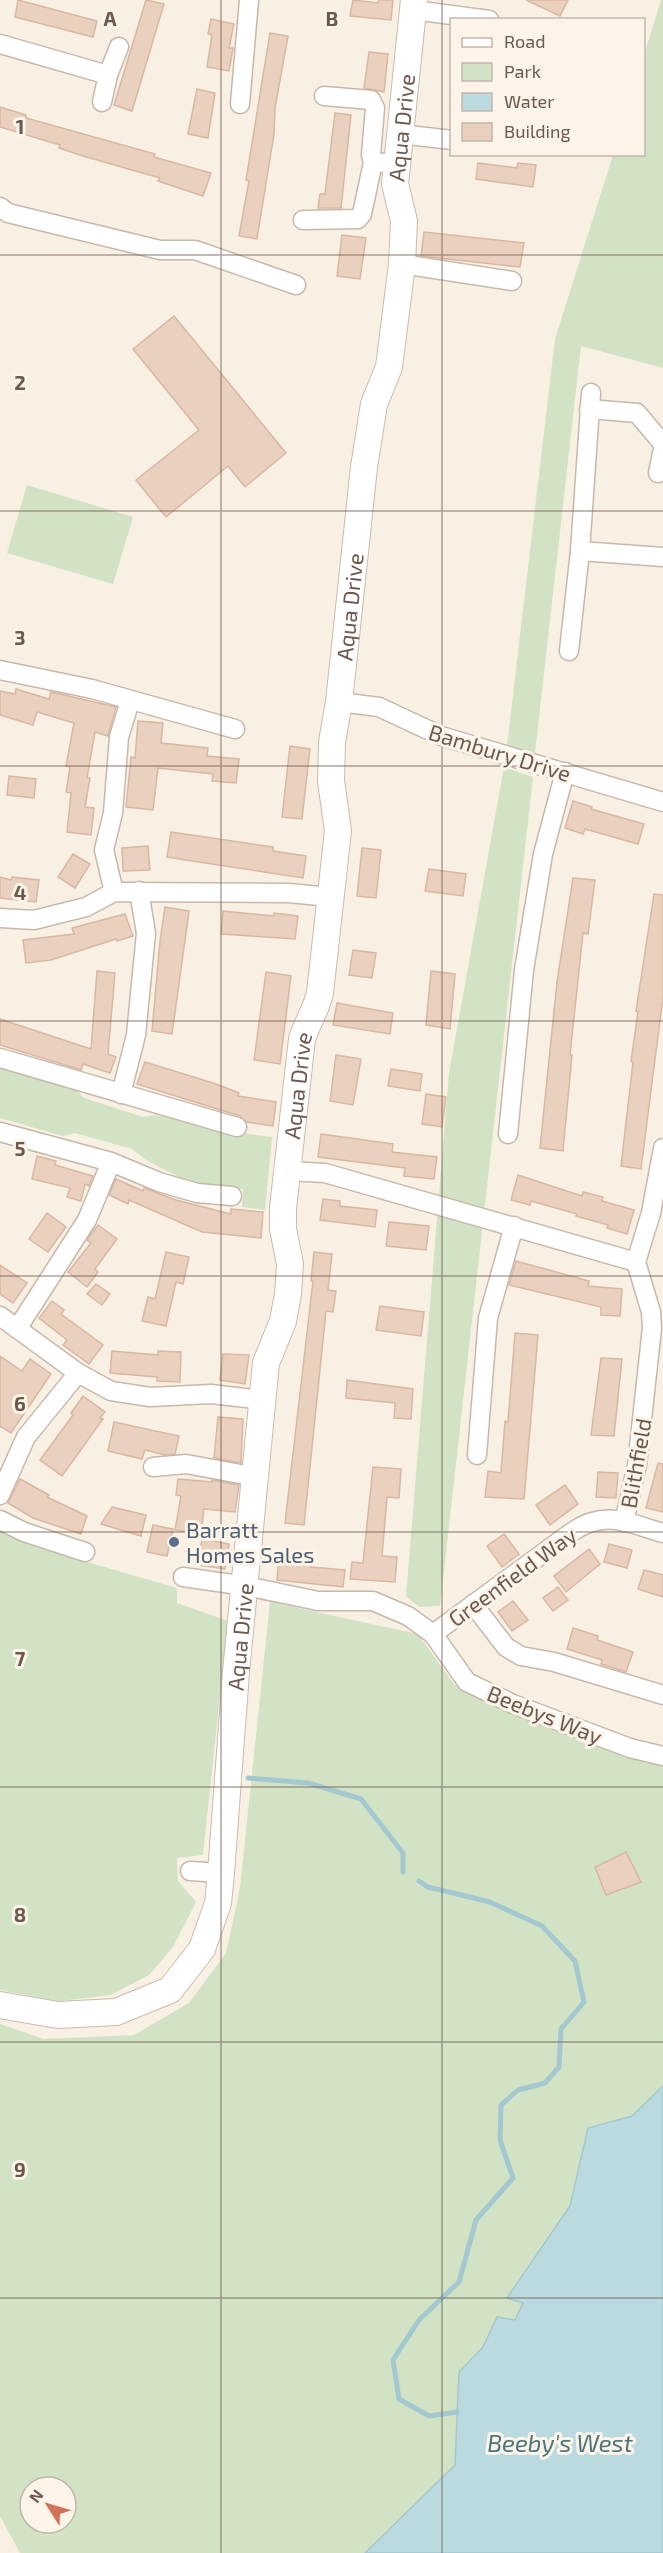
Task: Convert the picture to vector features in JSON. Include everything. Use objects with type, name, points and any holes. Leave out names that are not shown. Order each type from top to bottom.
[{"type":"street","points":[[240,104],[249,0]]},
{"type":"street","points":[[414,5],[479,18]]},
{"type":"street","name":"Aqua Drive","points":[[0,2005],[58,2015],[116,2012],[170,1990],[202,1949],[218,1903],[236,1671],[266,1363],[284,1318],[290,1278],[290,1264],[282,1217],[287,1171],[301,1048],[307,1025],[316,1010],[320,993],[338,831],[331,781],[331,756],[339,702],[364,467],[374,404],[389,367],[402,264],[404,221],[395,184],[385,163],[400,134],[414,5]]},
{"type":"street","points":[[0,44],[108,75]]},
{"type":"street","points":[[102,102],[108,75],[119,47]]},
{"type":"street","points":[[303,220],[358,219],[385,163],[371,156],[375,108],[371,100],[324,96]]},
{"type":"street","points":[[400,134],[450,140]]},
{"type":"street","points":[[0,207],[9,213],[160,250],[195,250],[296,285]]},
{"type":"street","points":[[402,264],[512,281]]},
{"type":"street","points":[[569,651],[580,551],[590,401],[637,413],[663,444]]},
{"type":"street","points":[[658,473],[663,449]]},
{"type":"street","points":[[580,551],[663,557]]},
{"type":"street","points":[[0,670],[80,687],[236,729]]},
{"type":"street","points":[[114,892],[104,850],[113,813],[119,737],[130,701]]},
{"type":"street","name":"Bambury Drive","points":[[339,702],[379,707],[441,736],[663,802]]},
{"type":"street","points":[[508,1134],[524,970],[543,854],[565,772]]},
{"type":"street","points":[[122,1094],[136,1035],[147,933],[139,891]]},
{"type":"street","points":[[0,918],[34,920],[86,907],[114,892],[288,893],[330,897]]},
{"type":"street","points":[[0,1058],[237,1127]]},
{"type":"street","points":[[0,1132],[111,1162],[159,1182],[197,1193],[232,1196]]},
{"type":"street","points":[[287,1171],[325,1173],[636,1262],[651,1213],[663,1148]]},
{"type":"street","points":[[17,1329],[87,1220],[111,1162]]},
{"type":"street","points":[[477,1455],[488,1318],[514,1226]]},
{"type":"street","name":"Blithfield","points":[[624,1522],[635,1474],[652,1328],[651,1312],[636,1262]]},
{"type":"street","points":[[0,1316],[78,1373],[111,1391],[150,1397],[211,1394],[262,1400]]},
{"type":"street","points":[[0,1495],[26,1437],[78,1373]]},
{"type":"street","points":[[153,1467],[186,1464],[256,1477]]},
{"type":"street","name":"Greenfield Way","points":[[433,1634],[581,1525],[599,1518],[624,1522],[663,1533]]},
{"type":"street","points":[[0,1520],[24,1532],[85,1552]]},
{"type":"street","name":"Beebys Way","points":[[183,1577],[246,1586],[318,1601],[373,1600],[408,1616],[433,1634],[467,1682],[513,1704],[630,1748],[663,1756]]},
{"type":"street","points":[[473,1604],[507,1647],[520,1656],[554,1662],[663,1695]]},
{"type":"street","points":[[190,1871],[222,1874]]},
{"type":"green space","points":[[661,0],[663,0],[663,368],[581,346],[535,753],[507,746],[555,339],[613,156],[645,156],[645,52]]},
{"type":"green space","points":[[27,485],[133,517],[113,584],[7,553]]},
{"type":"green space","points":[[504,767],[533,777],[440,1606],[419,1607],[406,1596],[449,1073]]},
{"type":"green space","points":[[0,1066],[73,1087],[84,1098],[143,1117],[155,1115],[272,1137],[265,1210],[242,1207],[243,1189],[198,1187],[146,1160],[132,1149],[75,1133],[63,1136],[0,1118]]},
{"type":"green space","points":[[0,1531],[94,1564],[177,1588],[177,1603],[228,1621],[203,1855],[177,1858],[178,1881],[196,1902],[173,1947],[149,1975],[111,1995],[59,2001],[0,1990]]},
{"type":"green space","points":[[270,1602],[418,1634],[454,1684],[632,1756],[663,1765],[663,2553],[20,2553],[0,2516],[0,2024],[44,2039],[134,2035],[189,2003],[226,1953],[240,1888]]},
{"type":"water","name":"Beeby's West","points":[[663,2086],[663,2553],[365,2553],[455,2465],[459,2372],[483,2347],[497,2317],[515,2320],[523,2303],[507,2298],[570,2206],[588,2128],[632,2116]]},
{"type":"building","points":[[18,0],[97,21],[93,37],[15,17]]},
{"type":"building","points":[[146,0],[164,4],[132,111],[114,105]]},
{"type":"building","points":[[353,0],[378,3],[379,0],[393,0],[391,20],[350,16]]},
{"type":"building","points":[[526,0],[568,0],[560,16]]},
{"type":"building","points":[[211,19],[234,24],[229,48],[233,48],[229,71],[207,67],[212,35],[208,34]]},
{"type":"building","points":[[270,33],[288,36],[275,108],[274,134],[257,239],[239,236]]},
{"type":"building","points":[[369,52],[388,54],[384,92],[364,88]]},
{"type":"building","points":[[197,89],[215,93],[208,138],[188,134]]},
{"type":"building","points":[[0,107],[26,115],[26,118],[155,154],[154,157],[211,173],[203,196],[158,181],[160,178],[83,156],[59,148],[60,145],[0,127]]},
{"type":"building","points":[[335,113],[351,115],[341,208],[318,208],[320,194],[325,194]]},
{"type":"building","points":[[478,163],[517,168],[518,163],[536,165],[533,187],[476,179]]},
{"type":"building","points":[[424,232],[524,243],[520,267],[421,256]]},
{"type":"building","points":[[342,235],[366,238],[360,279],[337,276]]},
{"type":"building","points":[[174,316],[286,453],[245,487],[228,466],[166,517],[136,480],[199,430],[133,349]]},
{"type":"building","points":[[16,689],[49,699],[51,692],[116,707],[108,736],[95,732],[87,778],[90,778],[85,807],[94,808],[91,835],[67,832],[71,793],[66,792],[70,767],[66,766],[74,723],[37,712],[33,725],[0,715],[0,691],[15,694]]},
{"type":"building","points":[[138,721],[163,723],[161,743],[208,748],[207,756],[239,759],[236,783],[212,781],[213,774],[158,768],[153,810],[126,807],[131,757],[135,758]]},
{"type":"building","points":[[290,746],[310,749],[302,819],[282,817]]},
{"type":"building","points":[[9,776],[36,779],[34,798],[7,795]]},
{"type":"building","points":[[573,801],[592,807],[591,809],[644,824],[638,844],[585,829],[583,834],[565,828]]},
{"type":"building","points":[[171,832],[273,847],[273,851],[306,856],[303,878],[167,857]]},
{"type":"building","points":[[148,846],[150,870],[123,871],[122,848]]},
{"type":"building","points":[[362,848],[381,850],[376,898],[357,896]]},
{"type":"building","points":[[73,854],[90,864],[75,888],[58,877]]},
{"type":"building","points":[[429,869],[466,874],[463,896],[425,891]]},
{"type":"building","points":[[0,877],[11,880],[12,877],[39,880],[36,902],[0,898]]},
{"type":"building","points":[[573,878],[595,880],[588,934],[583,933],[563,1151],[540,1148],[557,982]]},
{"type":"building","points":[[654,894],[663,895],[663,997],[641,1169],[621,1166],[638,1012],[636,1011]]},
{"type":"building","points":[[165,907],[189,911],[172,1034],[152,1031]]},
{"type":"building","points":[[223,911],[298,916],[295,939],[221,934]]},
{"type":"building","points":[[125,914],[133,936],[117,941],[116,939],[51,960],[26,963],[23,940],[74,934],[72,928]]},
{"type":"building","points":[[353,950],[376,953],[372,978],[349,975]]},
{"type":"building","points":[[97,971],[115,973],[108,1054],[116,1057],[110,1073],[83,1064],[81,1070],[0,1045],[0,1019],[91,1049]]},
{"type":"building","points":[[431,971],[455,974],[450,1029],[426,1025]]},
{"type":"building","points":[[266,972],[291,976],[280,1064],[254,1060]]},
{"type":"building","points":[[337,1003],[393,1013],[390,1034],[333,1025]]},
{"type":"building","points":[[336,1055],[361,1059],[353,1105],[330,1101]]},
{"type":"building","points":[[145,1062],[216,1084],[239,1093],[238,1096],[276,1102],[273,1126],[246,1122],[240,1116],[137,1084]]},
{"type":"building","points":[[391,1069],[422,1074],[420,1091],[388,1086]]},
{"type":"building","points":[[426,1094],[446,1097],[442,1127],[422,1124]]},
{"type":"building","points":[[321,1134],[393,1144],[392,1152],[437,1157],[434,1179],[404,1176],[405,1168],[318,1157]]},
{"type":"building","points":[[37,1156],[56,1161],[55,1165],[93,1176],[89,1186],[85,1184],[81,1201],[67,1197],[70,1188],[32,1179]]},
{"type":"building","points":[[518,1175],[582,1196],[583,1192],[603,1197],[602,1201],[634,1210],[627,1234],[607,1228],[608,1225],[576,1216],[577,1214],[531,1201],[530,1205],[511,1200]]},
{"type":"building","points":[[116,1179],[143,1191],[144,1188],[176,1200],[231,1214],[231,1209],[263,1212],[261,1238],[202,1232],[129,1200],[128,1204],[109,1195]]},
{"type":"building","points":[[323,1199],[340,1201],[340,1206],[377,1210],[375,1227],[320,1220]]},
{"type":"building","points":[[47,1213],[66,1227],[48,1252],[29,1239]]},
{"type":"building","points":[[389,1222],[429,1226],[426,1250],[386,1246]]},
{"type":"building","points":[[98,1225],[117,1239],[95,1269],[98,1272],[87,1287],[68,1272],[91,1243],[87,1240]]},
{"type":"building","points":[[166,1252],[189,1257],[183,1284],[176,1282],[166,1326],[142,1321],[148,1297],[155,1299]]},
{"type":"building","points":[[314,1252],[332,1254],[328,1290],[336,1291],[333,1312],[326,1311],[304,1525],[285,1523],[313,1281],[311,1281]]},
{"type":"building","points":[[516,1261],[589,1281],[588,1286],[622,1289],[620,1316],[601,1315],[601,1307],[509,1285]]},
{"type":"building","points":[[0,1265],[27,1283],[13,1303],[0,1294]]},
{"type":"building","points":[[96,1284],[110,1294],[102,1305],[87,1294]]},
{"type":"building","points":[[52,1301],[64,1310],[61,1314],[103,1345],[89,1364],[63,1345],[67,1340],[39,1318]]},
{"type":"building","points":[[380,1306],[424,1312],[421,1336],[376,1330]]},
{"type":"building","points":[[515,1333],[538,1335],[524,1499],[485,1497],[488,1471],[501,1473],[505,1421],[508,1422]]},
{"type":"building","points":[[112,1351],[158,1355],[158,1351],[181,1352],[180,1382],[157,1381],[157,1377],[110,1373]]},
{"type":"building","points":[[223,1354],[249,1355],[245,1384],[220,1380]]},
{"type":"building","points":[[0,1356],[22,1371],[30,1359],[51,1374],[11,1433],[0,1426]]},
{"type":"building","points":[[601,1358],[622,1359],[614,1436],[591,1435]]},
{"type":"building","points":[[347,1380],[413,1389],[411,1419],[394,1418],[395,1403],[346,1398]]},
{"type":"building","points":[[83,1396],[105,1412],[100,1418],[103,1419],[62,1476],[40,1460],[73,1415],[71,1413]]},
{"type":"building","points":[[218,1417],[243,1419],[241,1463],[214,1458]]},
{"type":"building","points":[[114,1422],[179,1436],[175,1454],[165,1455],[145,1450],[142,1459],[108,1451]]},
{"type":"building","points":[[658,1463],[663,1464],[663,1512],[646,1508]]},
{"type":"building","points":[[373,1467],[401,1469],[399,1498],[387,1497],[382,1556],[397,1557],[395,1582],[350,1579],[352,1562],[363,1563]]},
{"type":"building","points":[[598,1472],[618,1473],[616,1498],[596,1497]]},
{"type":"building","points":[[20,1479],[49,1495],[47,1497],[87,1516],[81,1534],[33,1518],[8,1503]]},
{"type":"building","points":[[178,1479],[212,1482],[212,1480],[239,1485],[235,1512],[204,1509],[201,1534],[175,1530],[181,1496],[176,1495]]},
{"type":"building","points":[[565,1485],[578,1504],[550,1525],[536,1505]]},
{"type":"building","points":[[112,1507],[146,1515],[141,1536],[101,1524]]},
{"type":"building","points":[[153,1525],[173,1529],[167,1556],[147,1552]]},
{"type":"building","points":[[504,1534],[519,1554],[502,1567],[487,1546]]},
{"type":"building","points":[[202,1539],[229,1544],[225,1569],[198,1565]]},
{"type":"building","points":[[609,1544],[632,1550],[627,1568],[604,1562]]},
{"type":"building","points":[[589,1549],[600,1564],[566,1592],[554,1576]]},
{"type":"building","points":[[279,1554],[312,1557],[311,1567],[345,1570],[343,1587],[277,1580]]},
{"type":"building","points":[[644,1570],[663,1575],[663,1597],[638,1589]]},
{"type":"building","points":[[558,1587],[568,1600],[553,1611],[543,1598]]},
{"type":"building","points":[[513,1601],[528,1620],[512,1631],[498,1612]]},
{"type":"building","points":[[573,1628],[598,1636],[597,1640],[633,1652],[626,1672],[601,1664],[602,1660],[567,1649]]},
{"type":"building","points":[[626,1852],[641,1882],[606,1895],[595,1867]]},
{"type":"waterway","points":[[248,1778],[308,1783],[361,1799],[403,1853],[403,1872]]},
{"type":"waterway","points":[[419,1881],[428,1887],[490,1902],[542,1926],[575,1961],[584,2002],[561,2029],[559,2067],[545,2083],[518,2090],[501,2105],[500,2140],[513,2178],[476,2220],[459,2282],[419,2320],[393,2360],[399,2399],[429,2416],[457,2412]]},
{"type":"place","name":"Barratt Homes Sales","points":[[174,1542]]}]
